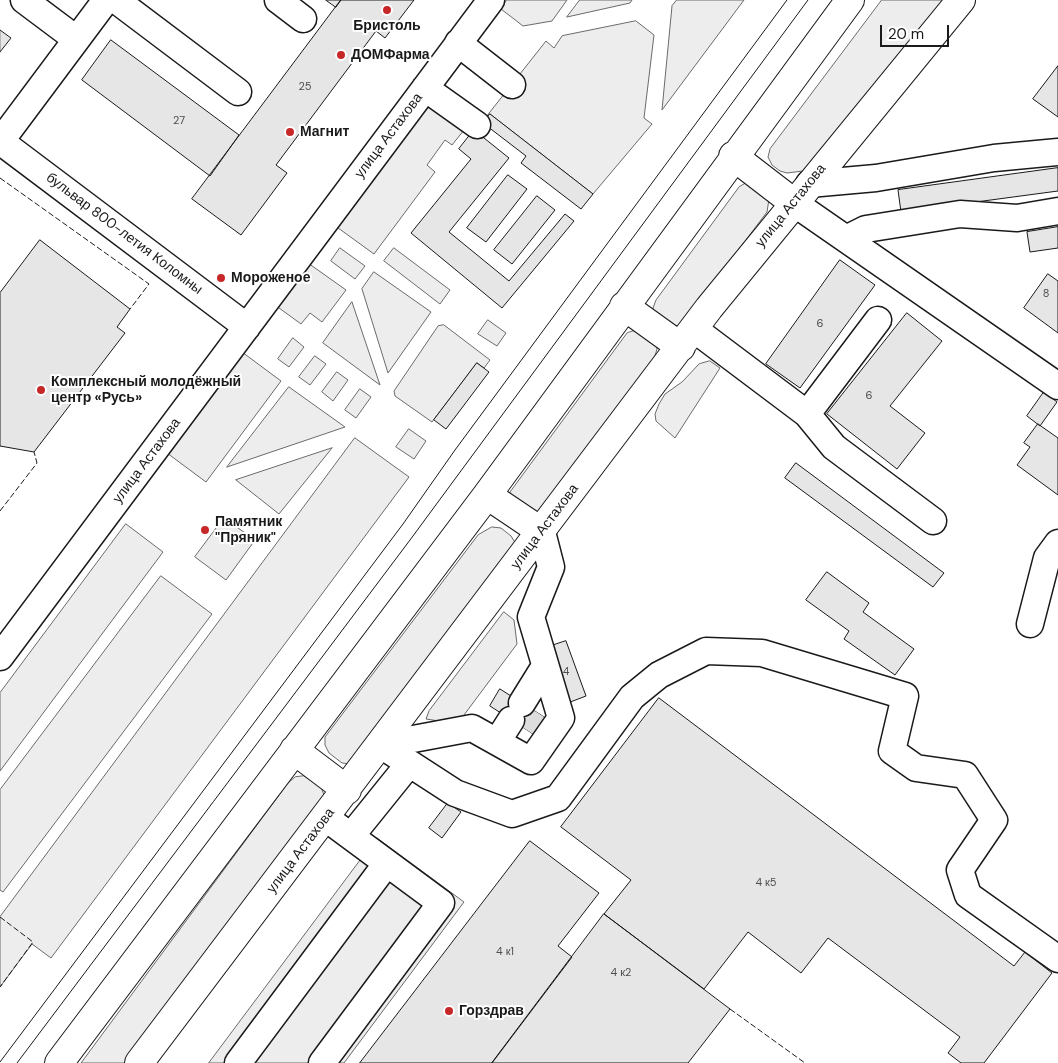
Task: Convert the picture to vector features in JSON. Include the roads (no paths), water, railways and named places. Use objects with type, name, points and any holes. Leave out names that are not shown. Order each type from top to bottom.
[{"type":"main road","points":[[59,1063],[487,495],[733,156],[850,0]]},
{"type":"main road","name":"улица Астахова","points":[[140,1063],[688,338],[802,193],[961,0]]},
{"type":"main road","points":[[733,156],[802,193]]},
{"type":"main road","points":[[624,306],[688,338]]},
{"type":"main road","points":[[487,495],[542,532]]},
{"type":"main road","points":[[294,750],[347,790]]},
{"type":"street","points":[[24,0],[76,39]]},
{"type":"street","points":[[0,141],[106,0]]},
{"type":"street","points":[[116,0],[238,92]]},
{"type":"street","points":[[278,0],[303,20]]},
{"type":"street","name":"улица Астахова","points":[[0,657],[491,0]]},
{"type":"street","points":[[458,43],[512,85]]},
{"type":"street","points":[[425,88],[477,125]]},
{"type":"street","name":"бульвар 800-летия Коломны","points":[[0,141],[247,327]]},
{"type":"street","points":[[802,193],[994,158],[1058,152]]},
{"type":"street","points":[[802,193],[846,239],[1058,386]]},
{"type":"street","points":[[846,239],[866,229],[960,214],[1017,218],[1058,211]]},
{"type":"street","points":[[807,414],[878,320]]},
{"type":"street","points":[[688,338],[807,414],[834,447],[933,521]]},
{"type":"street","points":[[381,745],[472,728],[524,723],[545,666],[530,617],[551,567],[542,532]]},
{"type":"street","points":[[1030,624],[1047,558],[1058,542]]},
{"type":"street","points":[[381,745],[455,793],[512,814],[558,798],[632,697],[659,674],[706,651],[762,653],[905,696],[892,751],[916,768],[966,775],[994,820],[960,870],[968,894],[1058,959]]},
{"type":"street","points":[[351,836],[409,764]]},
{"type":"street","points":[[322,1063],[441,903],[326,818]]},
{"type":"street","points":[[238,1063],[387,863]]},
{"type":"tunnel","points":[[530,732],[541,715]]},
{"type":"tram line","points":[[0,1062],[403,524],[455,450],[787,0]]},
{"type":"tram line","points":[[17,1063],[410,540],[808,0]]},
{"type":"place","name":"Бристоль","points":[[387,10]]},
{"type":"place","name":"ДОМФарма","points":[[341,55]]},
{"type":"place","name":"Магнит","points":[[290,132]]},
{"type":"place","name":"Мороженое","points":[[221,278]]},
{"type":"place","name":"Комплексный молодёжный центр «Русь»","points":[[41,390]]},
{"type":"place","name":"Памятник \"Пряник\"","points":[[205,530]]},
{"type":"place","name":"Горздрав","points":[[449,1011]]}]
